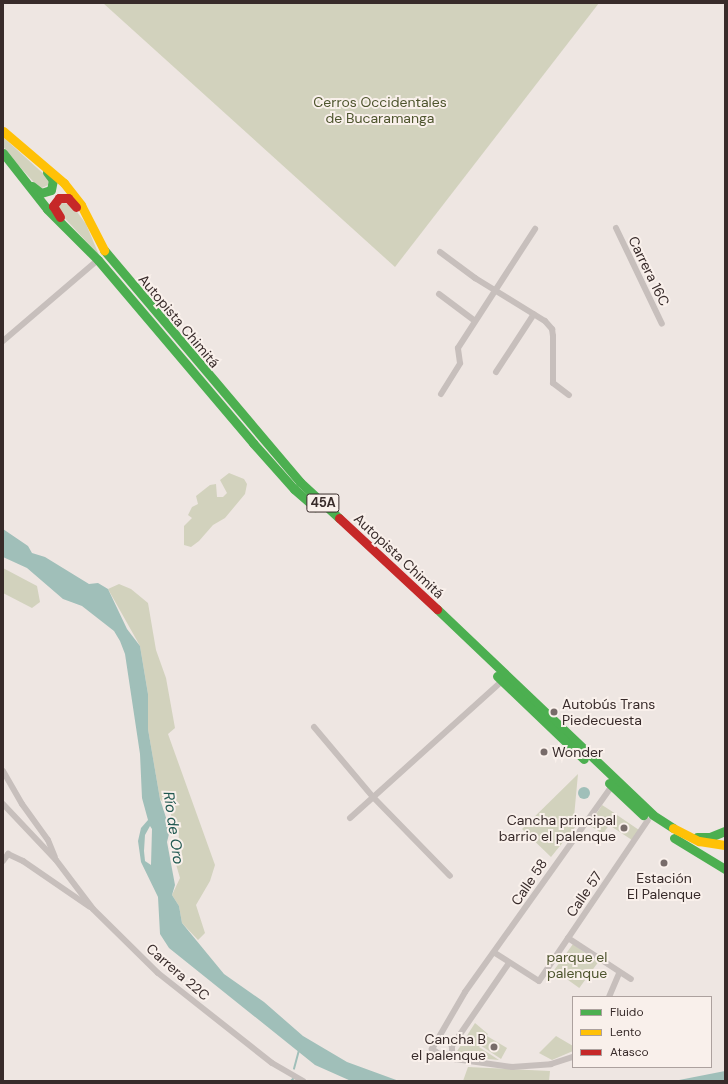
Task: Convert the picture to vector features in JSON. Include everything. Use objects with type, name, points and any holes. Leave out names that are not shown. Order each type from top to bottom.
[{"type":"highway","name":"Autopista Chimitá","points":[[3,131],[64,183],[92,226],[108,257],[117,269],[300,482],[529,694],[653,815],[686,836],[706,843],[725,845]]},
{"type":"highway","points":[[14,167],[38,193],[47,193],[53,187],[52,177],[19,145]]},
{"type":"highway","name":"Autopista Chimitá","points":[[3,153],[47,209],[79,239],[98,260],[197,379],[294,489],[502,681],[648,820],[674,838],[698,848],[725,853]]},
{"type":"highway","points":[[79,239],[55,213],[53,206],[56,200],[68,198],[92,226]]},
{"type":"highway","points":[[686,836],[710,836],[725,831]]},
{"type":"highway","points":[[674,838],[702,857],[725,869]]},
{"type":"street","name":"Carrera 16C","points":[[616,228],[662,324]]},
{"type":"street","points":[[441,394],[460,363],[458,348],[535,229]]},
{"type":"street","points":[[440,252],[475,278],[496,289],[534,314],[552,329],[551,378],[557,388],[569,395]]},
{"type":"street","points":[[3,340],[98,260]]},
{"type":"street","points":[[439,294],[475,321]]},
{"type":"street","points":[[496,372],[534,314]]},
{"type":"street","points":[[350,818],[502,681]]},
{"type":"street","points":[[314,727],[373,797],[450,876]]},
{"type":"street","name":"Carrera 22C","points":[[3,771],[48,840],[56,860]]},
{"type":"street","points":[[3,778],[15,791]]},
{"type":"street","name":"Calle 58","points":[[454,1057],[438,1054],[432,1049],[465,992],[495,953],[612,786]]},
{"type":"street","name":"Carrera 22C","points":[[3,804],[56,860],[93,908],[158,973],[272,1062],[299,1080]]},
{"type":"street","name":"Calle 57","points":[[509,963],[539,981],[648,820]]},
{"type":"street","points":[[3,861],[8,854],[23,861],[93,908]]},
{"type":"street","points":[[568,938],[618,973],[631,979]]},
{"type":"street","points":[[495,953],[509,963],[452,1046],[454,1057],[512,1067],[551,1064],[572,1057]]},
{"type":"street","points":[[609,996],[618,973]]},
{"type":"green space","name":"Cerros Occidentales de Bucaramanga","points":[[103,3],[599,3],[395,267]]},
{"type":"green space","points":[[3,137],[47,177],[50,184],[40,189],[9,155],[3,146]]},
{"type":"green space","points":[[60,202],[72,205],[86,224],[99,255],[58,211]]},
{"type":"green space","points":[[229,473],[244,479],[247,484],[245,494],[225,518],[213,525],[199,541],[191,547],[184,545],[184,526],[192,518],[188,515],[192,507],[198,504],[196,496],[210,485],[216,484],[217,497],[223,497],[227,493],[220,480]]},
{"type":"green space","points":[[3,568],[37,586],[40,602],[32,608],[3,593]]},
{"type":"green space","points":[[119,584],[131,589],[148,603],[156,650],[166,678],[175,728],[168,734],[215,865],[210,881],[196,905],[205,933],[198,940],[182,923],[179,906],[172,895],[180,878],[173,854],[178,846],[179,834],[171,820],[171,811],[160,799],[148,729],[148,694],[140,646],[108,589]]},
{"type":"green space","points":[[578,774],[574,817],[580,821],[551,857],[522,829]]},
{"type":"green space","points":[[602,805],[616,814],[614,818],[617,815],[639,830],[632,840],[609,825],[603,834],[589,825]]},
{"type":"green space","name":"parque el palenque","points":[[573,944],[598,962],[579,988],[554,970]]},
{"type":"green space","points":[[475,1023],[488,1034],[479,1047],[499,1060],[454,1056]]},
{"type":"green space","name":"Cancha B el palenque","points":[[487,1036],[507,1048],[501,1059],[480,1045]]},
{"type":"green space","points":[[556,1036],[572,1045],[572,1051],[552,1060],[539,1053]]},
{"type":"green space","points":[[468,1067],[550,1071],[549,1081],[463,1081]]},
{"type":"water","points":[[3,529],[28,546],[32,553],[45,557],[89,584],[98,583],[108,589],[127,629],[140,646],[148,694],[148,729],[160,799],[170,830],[167,842],[175,885],[172,895],[179,906],[182,923],[224,974],[264,1002],[303,1036],[347,1062],[399,1081],[351,1081],[315,1065],[169,948],[160,934],[158,897],[141,862],[138,841],[141,828],[148,820],[142,798],[140,754],[125,654],[120,641],[114,631],[82,606],[63,599],[27,568],[3,557]],"holes":[[[150,826],[152,829],[151,865],[145,861],[144,851],[145,835]]]},
{"type":"water","points":[[586,787],[589,788],[589,798],[582,799],[579,798],[578,791],[579,788]]},
{"type":"water","points":[[725,1071],[725,1081],[674,1081]]},
{"type":"waterway","points":[[294,1069],[299,1050]]},
{"type":"traffic: fast","points":[[3,153],[47,209],[98,260],[253,443],[294,489],[315,507]]},
{"type":"traffic: fast","points":[[32,186],[41,193],[51,190],[53,180],[47,172]]},
{"type":"traffic: fast","points":[[104,250],[300,482],[339,518]]},
{"type":"traffic: fast","points":[[437,609],[653,815],[673,828]]},
{"type":"traffic: fast","points":[[497,676],[584,759]]},
{"type":"traffic: fast","points":[[609,783],[643,815]]},
{"type":"traffic: fast","points":[[697,837],[710,837],[725,831]]},
{"type":"traffic: fast","points":[[674,838],[725,869]]},
{"type":"traffic: slow","points":[[3,131],[64,183],[81,205],[104,250]]},
{"type":"traffic: slow","points":[[673,828],[699,841],[725,845]]},
{"type":"traffic: jam","points":[[60,217],[53,206],[59,198],[68,198],[76,207]]},
{"type":"traffic: jam","points":[[339,518],[437,609]]},
{"type":"place","name":"Autobús Trans Piedecuesta","points":[[554,712]]},
{"type":"place","name":"Wonder","points":[[544,752]]},
{"type":"place","name":"Cancha principal barrio el palenque","points":[[624,828]]},
{"type":"place","name":"Estación El Palenque","points":[[664,863]]},
{"type":"place","name":"Cancha B el palenque","points":[[494,1047]]},
{"type":"water label","name":"Río de Oro","points":[[173,828]]}]
